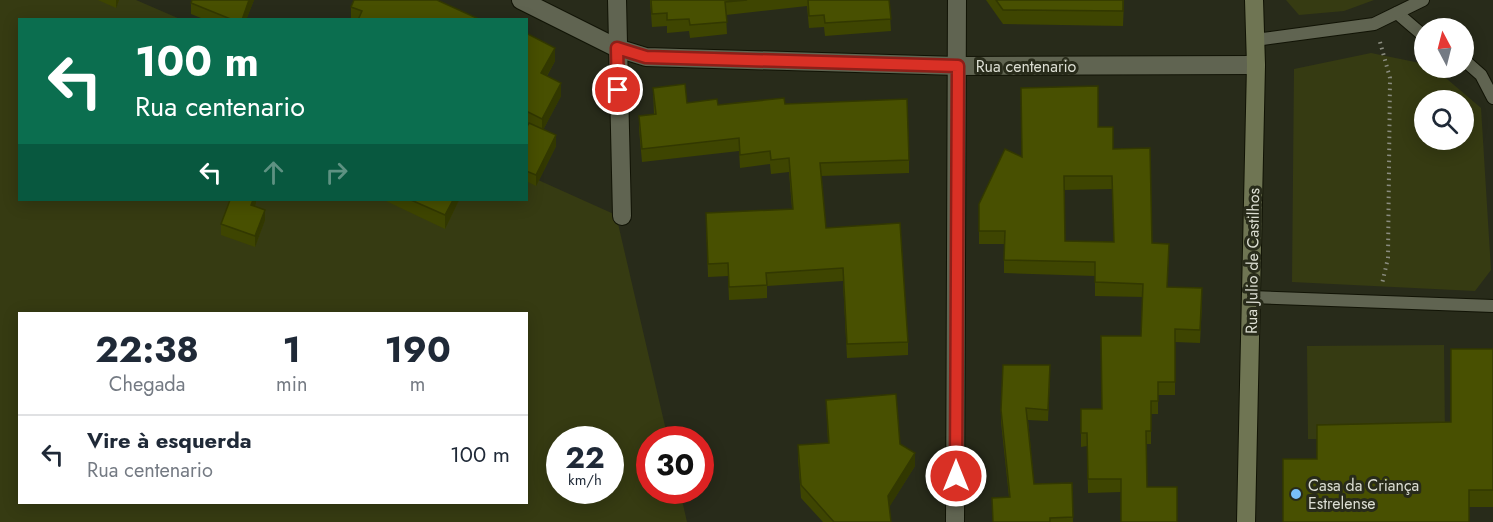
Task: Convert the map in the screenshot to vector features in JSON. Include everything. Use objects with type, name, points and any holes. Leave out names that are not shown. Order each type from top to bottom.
[{"type":"main road","name":"Rua Julio de Castilhos","points":[[1246,522],[1256,65],[1254,0]]},
{"type":"street","name":"Rua centenario","points":[[521,0],[617,48],[646,57],[958,66],[1256,65]]},
{"type":"street","points":[[616,0],[622,216]]},
{"type":"street","points":[[955,522],[957,0]]},
{"type":"lane","points":[[1255,40],[1374,24],[1423,0]]},
{"type":"lane","points":[[1397,13],[1414,28]]},
{"type":"lane","points":[[1474,69],[1481,75],[1493,98]]},
{"type":"lane","points":[[1251,297],[1493,306]]},
{"type":"path","points":[[1374,24],[1390,78],[1388,258],[1377,303]]},
{"type":"green space","points":[[0,0],[136,0],[178,18],[18,18],[18,201],[528,201],[528,175],[616,215],[665,426],[636,426],[636,504],[683,504],[687,522],[0,522]]},
{"type":"green space","points":[[1286,0],[1374,0],[1344,11],[1299,15]]},
{"type":"green space","points":[[1371,53],[1414,62],[1414,78],[1446,78],[1460,90],[1414,90],[1414,150],[1474,150],[1474,102],[1481,108],[1491,270],[1475,291],[1292,282],[1294,69]]},
{"type":"green space","points":[[1444,345],[1445,439],[1308,439],[1307,346]]},
{"type":"building","points":[[192,0],[249,0],[243,18],[228,18],[191,3]]},
{"type":"building","points":[[354,0],[437,0],[477,18],[359,18],[362,11],[351,7]]},
{"type":"building","points":[[651,0],[747,0],[725,2],[727,22],[690,25],[689,19],[667,20],[667,13],[652,14]]},
{"type":"building","points":[[808,0],[889,0],[891,19],[825,23],[824,15],[809,16]]},
{"type":"building","points":[[996,0],[1123,0],[1123,11],[1003,10]]},
{"type":"building","points":[[528,34],[555,48],[541,73],[561,83],[542,119],[528,112]]},
{"type":"building","points":[[685,84],[687,103],[717,99],[718,105],[784,98],[785,104],[907,99],[909,160],[820,163],[826,228],[900,223],[908,342],[847,344],[843,268],[766,273],[767,285],[729,287],[728,263],[708,264],[706,213],[793,209],[789,158],[771,160],[770,151],[740,155],[739,138],[642,149],[639,116],[656,114],[653,88]]},
{"type":"building","points":[[1098,86],[1098,127],[1113,127],[1113,149],[1150,148],[1152,243],[1169,244],[1167,287],[1202,288],[1200,330],[1175,329],[1175,382],[1158,382],[1158,401],[1151,401],[1151,431],[1146,431],[1147,487],[1177,487],[1177,522],[1121,522],[1121,479],[1088,479],[1087,433],[1081,433],[1081,409],[1102,409],[1101,336],[1141,336],[1143,284],[1095,282],[1095,262],[1004,260],[1005,231],[979,231],[979,204],[1005,149],[1022,157],[1021,88]],"holes":[[[1064,176],[1112,176],[1114,242],[1065,241]]]},
{"type":"building","points":[[529,123],[556,135],[536,175],[528,172]]},
{"type":"building","points":[[230,201],[253,201],[251,205],[265,210],[255,236],[221,224]]},
{"type":"building","points":[[413,201],[452,201],[445,215]]},
{"type":"building","points":[[1451,349],[1493,349],[1493,490],[1469,490],[1469,522],[1283,522],[1283,459],[1317,459],[1317,425],[1451,422]]},
{"type":"building","points":[[1003,365],[1050,365],[1048,410],[1026,408],[1034,484],[1072,483],[1073,517],[1050,518],[1050,522],[993,522],[992,498],[1010,497],[1001,410]]},
{"type":"building","points":[[896,394],[900,444],[915,453],[888,496],[891,522],[834,522],[801,485],[798,445],[829,443],[826,400]]},
{"type":"place","name":"Casa da Criança Estrelense","points":[[1296,494]]},
{"type":"route","points":[[618,90],[617,48],[646,57],[958,66],[956,476]]}]
